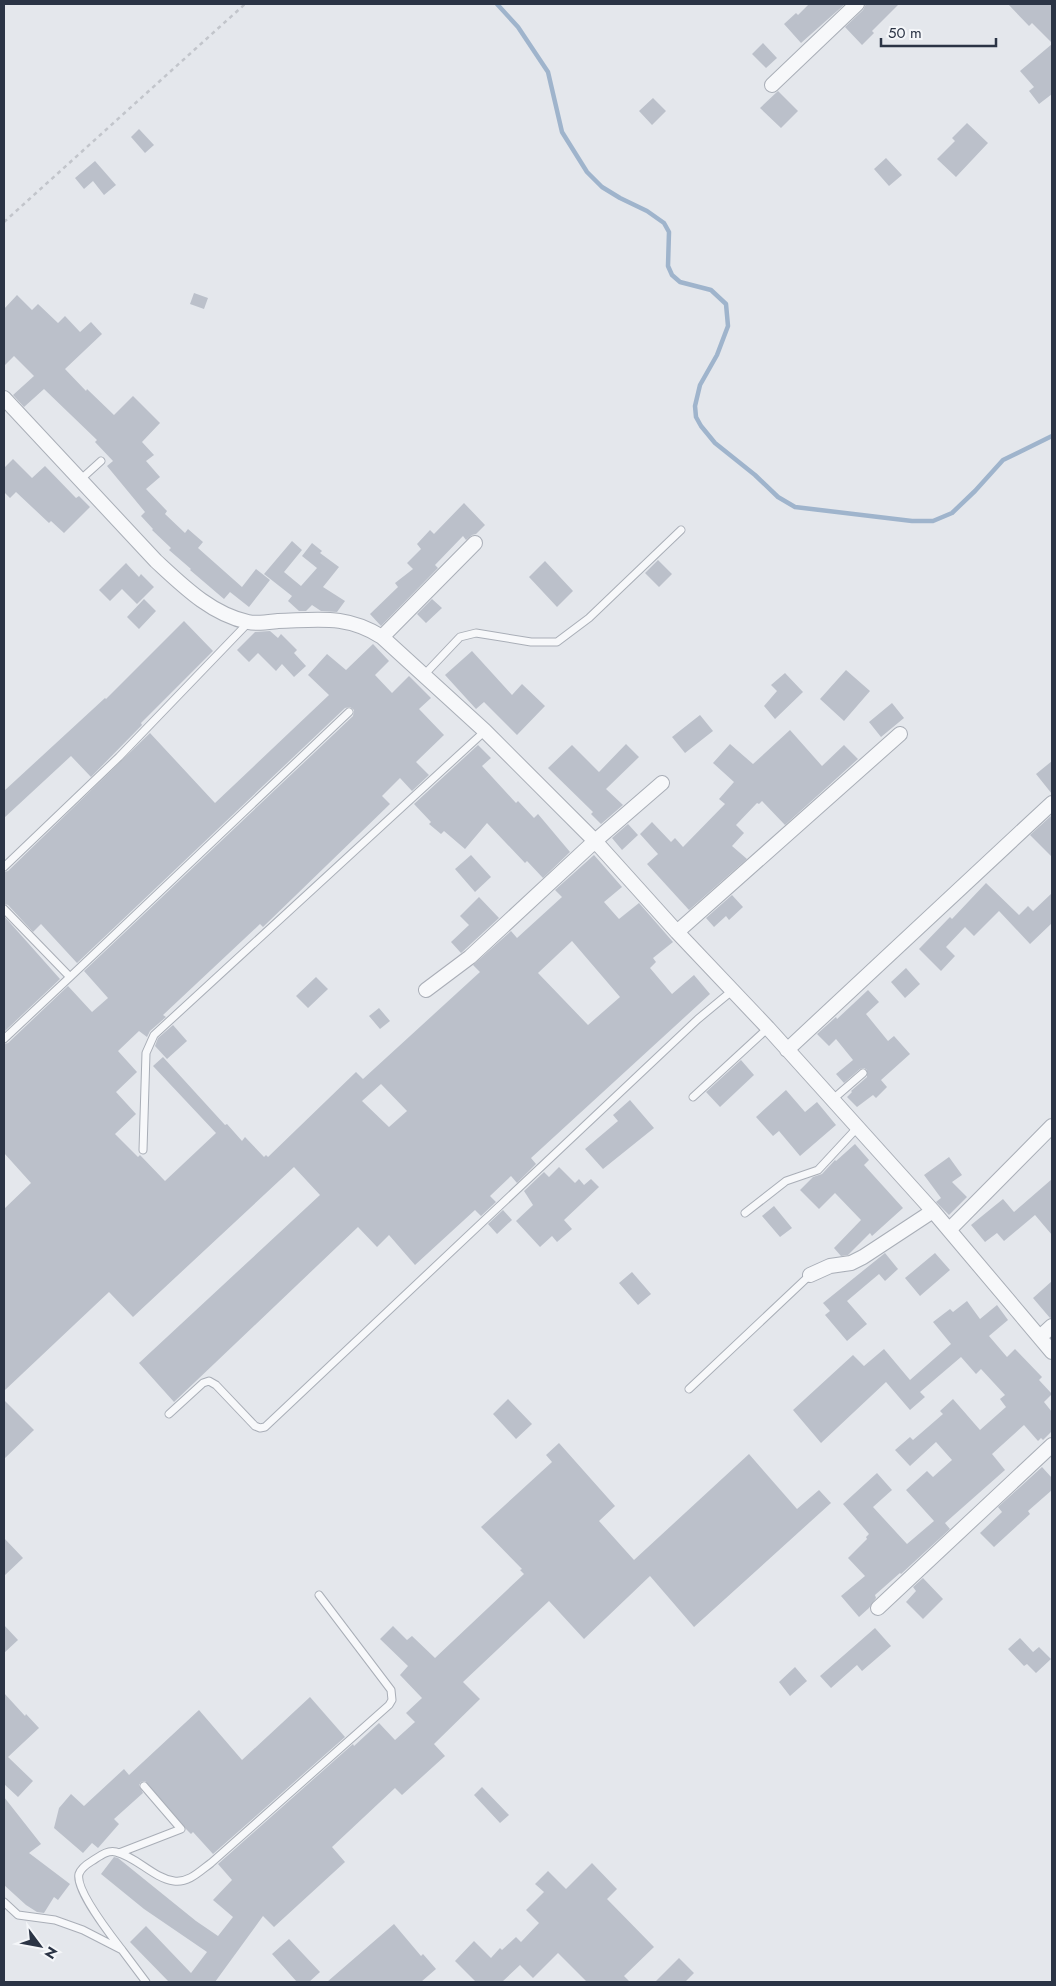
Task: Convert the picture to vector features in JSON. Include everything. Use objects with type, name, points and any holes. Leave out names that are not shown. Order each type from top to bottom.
[{"type":"street","points":[[772,84],[857,4]]},
{"type":"street","points":[[4,398],[156,561],[179,583],[209,606],[249,622],[342,620],[368,628],[382,637],[424,675],[484,731],[595,841],[677,932],[768,1028],[933,1211],[1052,1352]]},
{"type":"street","points":[[382,637],[474,543]]},
{"type":"street","points":[[677,932],[900,734]]},
{"type":"street","points":[[426,990],[470,958],[595,841],[662,783]]},
{"type":"street","points":[[787,1050],[1052,803]]},
{"type":"street","points":[[949,1230],[1052,1126]]},
{"type":"street","points":[[810,1275],[830,1266],[851,1263],[863,1257],[933,1211]]},
{"type":"street","points":[[1040,1337],[1052,1326]]},
{"type":"street","points":[[878,1608],[1052,1445]]},
{"type":"lane","points":[[80,480],[101,461]]},
{"type":"lane","points":[[424,675],[460,637],[476,633],[531,642],[557,642],[589,618],[681,530]]},
{"type":"lane","points":[[4,867],[119,757],[249,622]]},
{"type":"lane","points":[[4,1039],[349,712]]},
{"type":"lane","points":[[143,1150],[146,1053],[154,1035],[484,731]]},
{"type":"lane","points":[[4,909],[70,977]]},
{"type":"lane","points":[[168,1414],[202,1383],[209,1381],[216,1385],[255,1426],[266,1428],[691,1026],[733,990]]},
{"type":"lane","points":[[693,1097],[768,1028]]},
{"type":"lane","points":[[832,1100],[863,1073]]},
{"type":"lane","points":[[746,1213],[786,1181],[818,1170],[857,1128]]},
{"type":"lane","points":[[689,1389],[810,1275]]},
{"type":"lane","points":[[146,1982],[100,1922],[80,1886],[79,1880],[82,1869],[108,1851],[119,1852],[169,1880],[184,1880],[192,1877],[211,1863],[389,1705],[392,1700],[391,1690],[319,1595]]},
{"type":"lane","points":[[119,1852],[181,1829],[144,1786]]},
{"type":"lane","points":[[4,1902],[18,1915],[54,1920],[83,1930],[122,1950]]},
{"type":"path","points":[[4,222],[196,46],[246,4]]},
{"type":"building","points":[[809,4],[845,4],[801,43],[784,24],[796,13],[798,15]]},
{"type":"building","points":[[866,4],[899,4],[872,31],[874,33],[862,45],[845,27],[863,10]]},
{"type":"building","points":[[1008,4],[1052,4],[1052,43],[1032,23],[1029,26]]},
{"type":"building","points":[[763,43],[777,58],[766,68],[752,54]]},
{"type":"building","points":[[1052,44],[1052,94],[1039,104],[1029,91],[1034,87],[1020,71]]},
{"type":"building","points":[[778,91],[798,111],[781,128],[760,108]]},
{"type":"building","points":[[653,98],[666,111],[652,125],[639,111]]},
{"type":"building","points":[[967,123],[988,143],[956,177],[937,159],[955,141],[952,138]]},
{"type":"building","points":[[139,129],[154,145],[145,153],[131,137]]},
{"type":"building","points":[[886,158],[902,175],[889,186],[874,169]]},
{"type":"building","points":[[95,161],[116,185],[104,195],[93,181],[84,189],[75,178]]},
{"type":"building","points":[[194,293],[208,298],[204,309],[190,304]]},
{"type":"building","points":[[17,295],[32,310],[38,304],[58,323],[65,316],[80,332],[91,322],[102,334],[65,369],[86,391],[87,389],[114,415],[133,396],[160,423],[142,442],[154,455],[146,461],[160,477],[146,489],[167,511],[165,514],[185,533],[188,529],[203,542],[198,548],[242,587],[256,569],[270,580],[249,607],[230,592],[224,599],[169,550],[171,548],[152,530],[141,516],[145,512],[107,466],[113,461],[95,442],[97,440],[44,389],[24,407],[13,395],[34,376],[14,356],[4,366],[4,309]]},
{"type":"building","points":[[13,459],[32,478],[45,466],[76,498],[79,496],[90,507],[64,533],[51,521],[49,523],[16,492],[10,498],[4,492],[4,468]]},
{"type":"building","points":[[464,503],[485,525],[466,540],[463,536],[435,565],[438,568],[381,626],[370,614],[398,587],[395,583],[413,569],[407,563],[421,549],[417,544],[430,530],[434,534]]},
{"type":"building","points":[[292,541],[302,550],[284,572],[301,586],[317,568],[302,556],[312,543],[322,551],[320,553],[339,567],[323,587],[345,601],[337,612],[321,611],[312,605],[306,611],[299,611],[288,601],[292,596],[264,574]]},
{"type":"building","points":[[658,560],[672,574],[659,587],[645,573]]},
{"type":"building","points":[[545,561],[573,591],[557,607],[529,577]]},
{"type":"building","points":[[126,563],[139,577],[141,574],[154,587],[137,604],[122,589],[110,601],[99,590]]},
{"type":"building","points":[[144,599],[156,611],[139,629],[127,617]]},
{"type":"building","points":[[432,599],[442,608],[426,623],[417,614]]},
{"type":"building","points":[[184,621],[213,651],[141,723],[142,725],[91,777],[71,756],[4,818],[4,791],[106,699]]},
{"type":"building","points":[[270,631],[278,638],[281,634],[297,650],[294,653],[306,666],[294,677],[282,664],[276,671],[258,653],[249,662],[237,650],[255,632]]},
{"type":"building","points":[[373,644],[389,661],[375,675],[392,693],[409,676],[431,698],[419,709],[444,735],[416,762],[429,775],[412,791],[400,778],[382,796],[390,804],[263,927],[260,924],[163,1015],[166,1017],[150,1031],[147,1037],[139,1031],[118,1051],[137,1072],[116,1092],[136,1114],[115,1134],[138,1157],[140,1155],[165,1181],[216,1133],[153,1066],[163,1057],[225,1125],[227,1124],[242,1141],[245,1137],[264,1157],[266,1155],[268,1157],[356,1072],[363,1079],[480,972],[473,965],[511,931],[517,938],[562,897],[555,890],[594,855],[622,887],[604,902],[619,919],[639,903],[673,942],[653,958],[656,962],[650,968],[672,994],[694,975],[710,994],[531,1158],[536,1164],[517,1183],[511,1176],[490,1196],[496,1202],[481,1216],[475,1210],[415,1265],[389,1235],[377,1247],[358,1227],[174,1402],[139,1363],[320,1195],[294,1167],[133,1317],[109,1292],[4,1391],[4,1209],[31,1183],[4,1153],[4,1044],[8,1043],[68,986],[92,1012],[108,998],[84,971],[353,716],[354,710],[350,707],[345,708],[77,963],[41,924],[33,932],[8,905],[4,904],[4,872],[8,871],[150,733],[215,803],[329,695],[308,675],[327,654],[346,670]],"holes":[[[572,941],[620,997],[588,1025],[538,973]],[[381,1084],[407,1111],[389,1127],[362,1101]]]},
{"type":"building","points":[[472,651],[512,695],[522,684],[545,706],[517,735],[484,702],[476,709],[445,675]]},
{"type":"building","points":[[846,670],[870,691],[844,721],[820,699]]},
{"type":"building","points":[[785,673],[803,692],[775,719],[764,706],[777,691],[771,685]]},
{"type":"building","points":[[892,703],[904,718],[881,737],[869,722]]},
{"type":"building","points":[[700,715],[713,731],[685,753],[672,737]]},
{"type":"building","points":[[790,730],[822,766],[844,745],[858,759],[785,825],[762,801],[759,804],[757,803],[736,825],[744,833],[732,846],[747,859],[689,910],[647,864],[658,854],[640,834],[652,822],[671,842],[675,838],[683,847],[725,804],[719,799],[734,782],[713,763],[730,744],[753,764]]},
{"type":"building","points":[[626,744],[639,757],[606,789],[623,805],[601,824],[591,814],[593,812],[548,768],[572,745],[599,772]]},
{"type":"building","points":[[478,745],[491,758],[482,766],[516,803],[518,801],[534,818],[538,814],[570,852],[543,878],[527,861],[525,863],[487,823],[465,849],[444,831],[441,834],[429,824],[431,822],[414,804]]},
{"type":"building","points":[[1052,761],[1052,794],[1036,774]]},
{"type":"building","points":[[1052,815],[1052,857],[1030,835]]},
{"type":"building","points":[[628,824],[638,835],[622,850],[612,838]]},
{"type":"building","points":[[471,855],[491,877],[475,892],[455,869]]},
{"type":"building","points":[[986,883],[1019,915],[1028,906],[1033,911],[1052,893],[1052,923],[1030,944],[999,911],[974,936],[965,927],[946,947],[955,956],[941,971],[919,949],[950,917],[952,919]]},
{"type":"building","points":[[732,895],[743,907],[729,920],[726,916],[714,927],[706,918]]},
{"type":"building","points":[[479,897],[499,918],[461,953],[451,942],[469,925],[460,916]]},
{"type":"building","points":[[4,916],[60,979],[4,1032]]},
{"type":"building","points":[[906,968],[920,984],[905,998],[891,982]]},
{"type":"building","points":[[316,977],[328,989],[308,1008],[296,996]]},
{"type":"building","points":[[868,990],[879,1002],[866,1014],[888,1041],[894,1036],[910,1054],[881,1080],[887,1087],[876,1098],[873,1095],[857,1107],[847,1097],[867,1077],[867,1070],[864,1068],[860,1069],[844,1083],[836,1074],[853,1060],[836,1039],[829,1046],[817,1034],[836,1017],[837,1019]]},
{"type":"building","points":[[379,1008],[390,1021],[380,1029],[369,1016]]},
{"type":"building","points":[[173,1025],[187,1041],[167,1059],[155,1046],[158,1038]]},
{"type":"building","points":[[741,1060],[754,1075],[720,1107],[706,1092]]},
{"type":"building","points":[[786,1090],[805,1112],[817,1102],[836,1125],[800,1156],[779,1131],[773,1136],[756,1117]]},
{"type":"building","points":[[630,1100],[654,1128],[603,1169],[585,1149],[618,1121],[613,1115]]},
{"type":"building","points":[[855,1144],[869,1160],[864,1165],[903,1208],[872,1236],[870,1233],[848,1255],[841,1256],[834,1248],[861,1220],[835,1193],[819,1209],[800,1190],[813,1177],[822,1174],[835,1160]]},
{"type":"building","points":[[949,1157],[962,1175],[952,1182],[967,1197],[949,1215],[936,1202],[941,1198],[924,1175]]},
{"type":"building","points":[[559,1167],[575,1183],[579,1179],[584,1185],[591,1179],[599,1187],[564,1220],[572,1229],[557,1242],[552,1236],[540,1247],[516,1221],[533,1205],[524,1191],[544,1172],[549,1177]]},
{"type":"building","points":[[1052,1179],[1052,1235],[1035,1215],[1004,1241],[997,1233],[985,1242],[971,1225],[1003,1199],[1014,1212]]},
{"type":"building","points":[[774,1206],[792,1228],[780,1237],[762,1216]]},
{"type":"building","points":[[503,1210],[512,1220],[497,1234],[488,1224]]},
{"type":"building","points":[[885,1253],[898,1269],[885,1281],[879,1274],[847,1301],[867,1324],[847,1341],[825,1315],[830,1311],[823,1303]]},
{"type":"building","points":[[935,1253],[950,1270],[920,1296],[905,1278]]},
{"type":"building","points":[[632,1272],[651,1294],[638,1305],[619,1283]]},
{"type":"building","points":[[1052,1281],[1052,1317],[1050,1318],[1033,1298]]},
{"type":"building","points":[[967,1301],[980,1319],[997,1305],[1008,1320],[989,1336],[1007,1357],[1015,1349],[1042,1377],[1039,1380],[1052,1394],[1044,1402],[1052,1412],[1052,1431],[1043,1440],[1041,1438],[1038,1441],[1024,1425],[992,1454],[1005,1470],[945,1523],[950,1529],[875,1595],[876,1598],[869,1608],[859,1617],[841,1596],[865,1576],[848,1558],[867,1539],[866,1537],[869,1534],[843,1504],[877,1473],[892,1490],[873,1507],[907,1544],[934,1521],[906,1490],[927,1471],[933,1477],[952,1460],[936,1442],[910,1466],[895,1450],[910,1437],[913,1440],[943,1414],[940,1411],[953,1399],[980,1430],[1006,1407],[1000,1399],[1005,1395],[981,1369],[976,1374],[961,1357],[920,1392],[925,1397],[910,1410],[886,1382],[821,1443],[793,1410],[853,1355],[864,1366],[884,1349],[910,1380],[951,1344],[933,1322],[950,1309],[953,1312]]},
{"type":"building","points":[[508,1399],[532,1424],[516,1439],[493,1414]]},
{"type":"building","points":[[4,1400],[34,1430],[4,1459]]},
{"type":"building","points":[[559,1443],[615,1506],[599,1521],[634,1560],[749,1454],[797,1509],[819,1490],[831,1503],[694,1627],[650,1576],[584,1639],[549,1601],[463,1682],[480,1699],[434,1744],[445,1756],[402,1795],[395,1788],[332,1847],[345,1862],[274,1927],[263,1916],[215,1982],[169,1982],[130,1942],[146,1926],[191,1973],[207,1952],[144,1909],[101,1874],[114,1857],[118,1858],[196,1921],[218,1936],[233,1917],[213,1900],[232,1880],[218,1864],[379,1723],[395,1740],[415,1722],[406,1713],[422,1698],[400,1675],[408,1666],[380,1639],[393,1626],[407,1640],[412,1636],[435,1658],[524,1574],[520,1570],[522,1569],[481,1527],[552,1462],[546,1455]]},
{"type":"building","points":[[1042,1467],[1052,1478],[1052,1490],[1028,1511],[1030,1514],[994,1547],[980,1533],[1002,1512],[998,1507]]},
{"type":"building","points":[[4,1538],[23,1558],[4,1576]]},
{"type":"building","points":[[923,1578],[943,1599],[923,1619],[906,1602],[916,1591],[913,1587]]},
{"type":"building","points":[[4,1625],[18,1640],[4,1653]]},
{"type":"building","points":[[875,1628],[891,1646],[862,1671],[857,1665],[831,1688],[820,1676]]},
{"type":"building","points":[[1020,1638],[1033,1652],[1039,1647],[1051,1659],[1036,1673],[1027,1664],[1024,1666],[1008,1649]]},
{"type":"building","points":[[795,1667],[807,1681],[790,1696],[779,1682]]},
{"type":"building","points":[[4,1693],[39,1728],[8,1757],[33,1781],[18,1797],[4,1784]]},
{"type":"building","points":[[310,1697],[345,1737],[213,1854],[193,1832],[191,1834],[186,1829],[145,1781],[139,1785],[143,1793],[114,1819],[119,1824],[98,1848],[92,1843],[83,1853],[54,1828],[59,1808],[71,1794],[84,1806],[124,1769],[129,1775],[199,1710],[242,1760]]},
{"type":"building","points":[[482,1787],[509,1815],[500,1823],[474,1795]]},
{"type":"building","points":[[4,1797],[41,1844],[29,1853],[70,1884],[58,1900],[54,1897],[44,1913],[37,1912],[26,1905],[4,1885]]},
{"type":"building","points":[[592,1863],[617,1889],[607,1899],[654,1947],[624,1976],[630,1982],[587,1982],[558,1953],[533,1978],[520,1965],[502,1982],[476,1982],[455,1961],[474,1941],[491,1958],[500,1948],[502,1950],[516,1937],[521,1942],[539,1923],[526,1910],[544,1892],[535,1884],[548,1871],[566,1889]]},
{"type":"building","points":[[394,1924],[421,1956],[423,1954],[436,1969],[421,1982],[327,1982]]},
{"type":"building","points":[[289,1939],[320,1972],[309,1982],[297,1982],[272,1954]]},
{"type":"building","points":[[679,1958],[694,1973],[685,1982],[655,1982]]},
{"type":"waterway","points":[[497,4],[518,27],[548,72],[562,132],[587,172],[602,187],[647,211],[664,223],[669,232],[668,266],[672,275],[680,282],[711,290],[726,304],[728,326],[717,355],[700,385],[695,406],[696,417],[715,443],[755,475],[778,497],[795,507],[912,521],[933,521],[952,513],[1003,460],[1052,436]]}]
